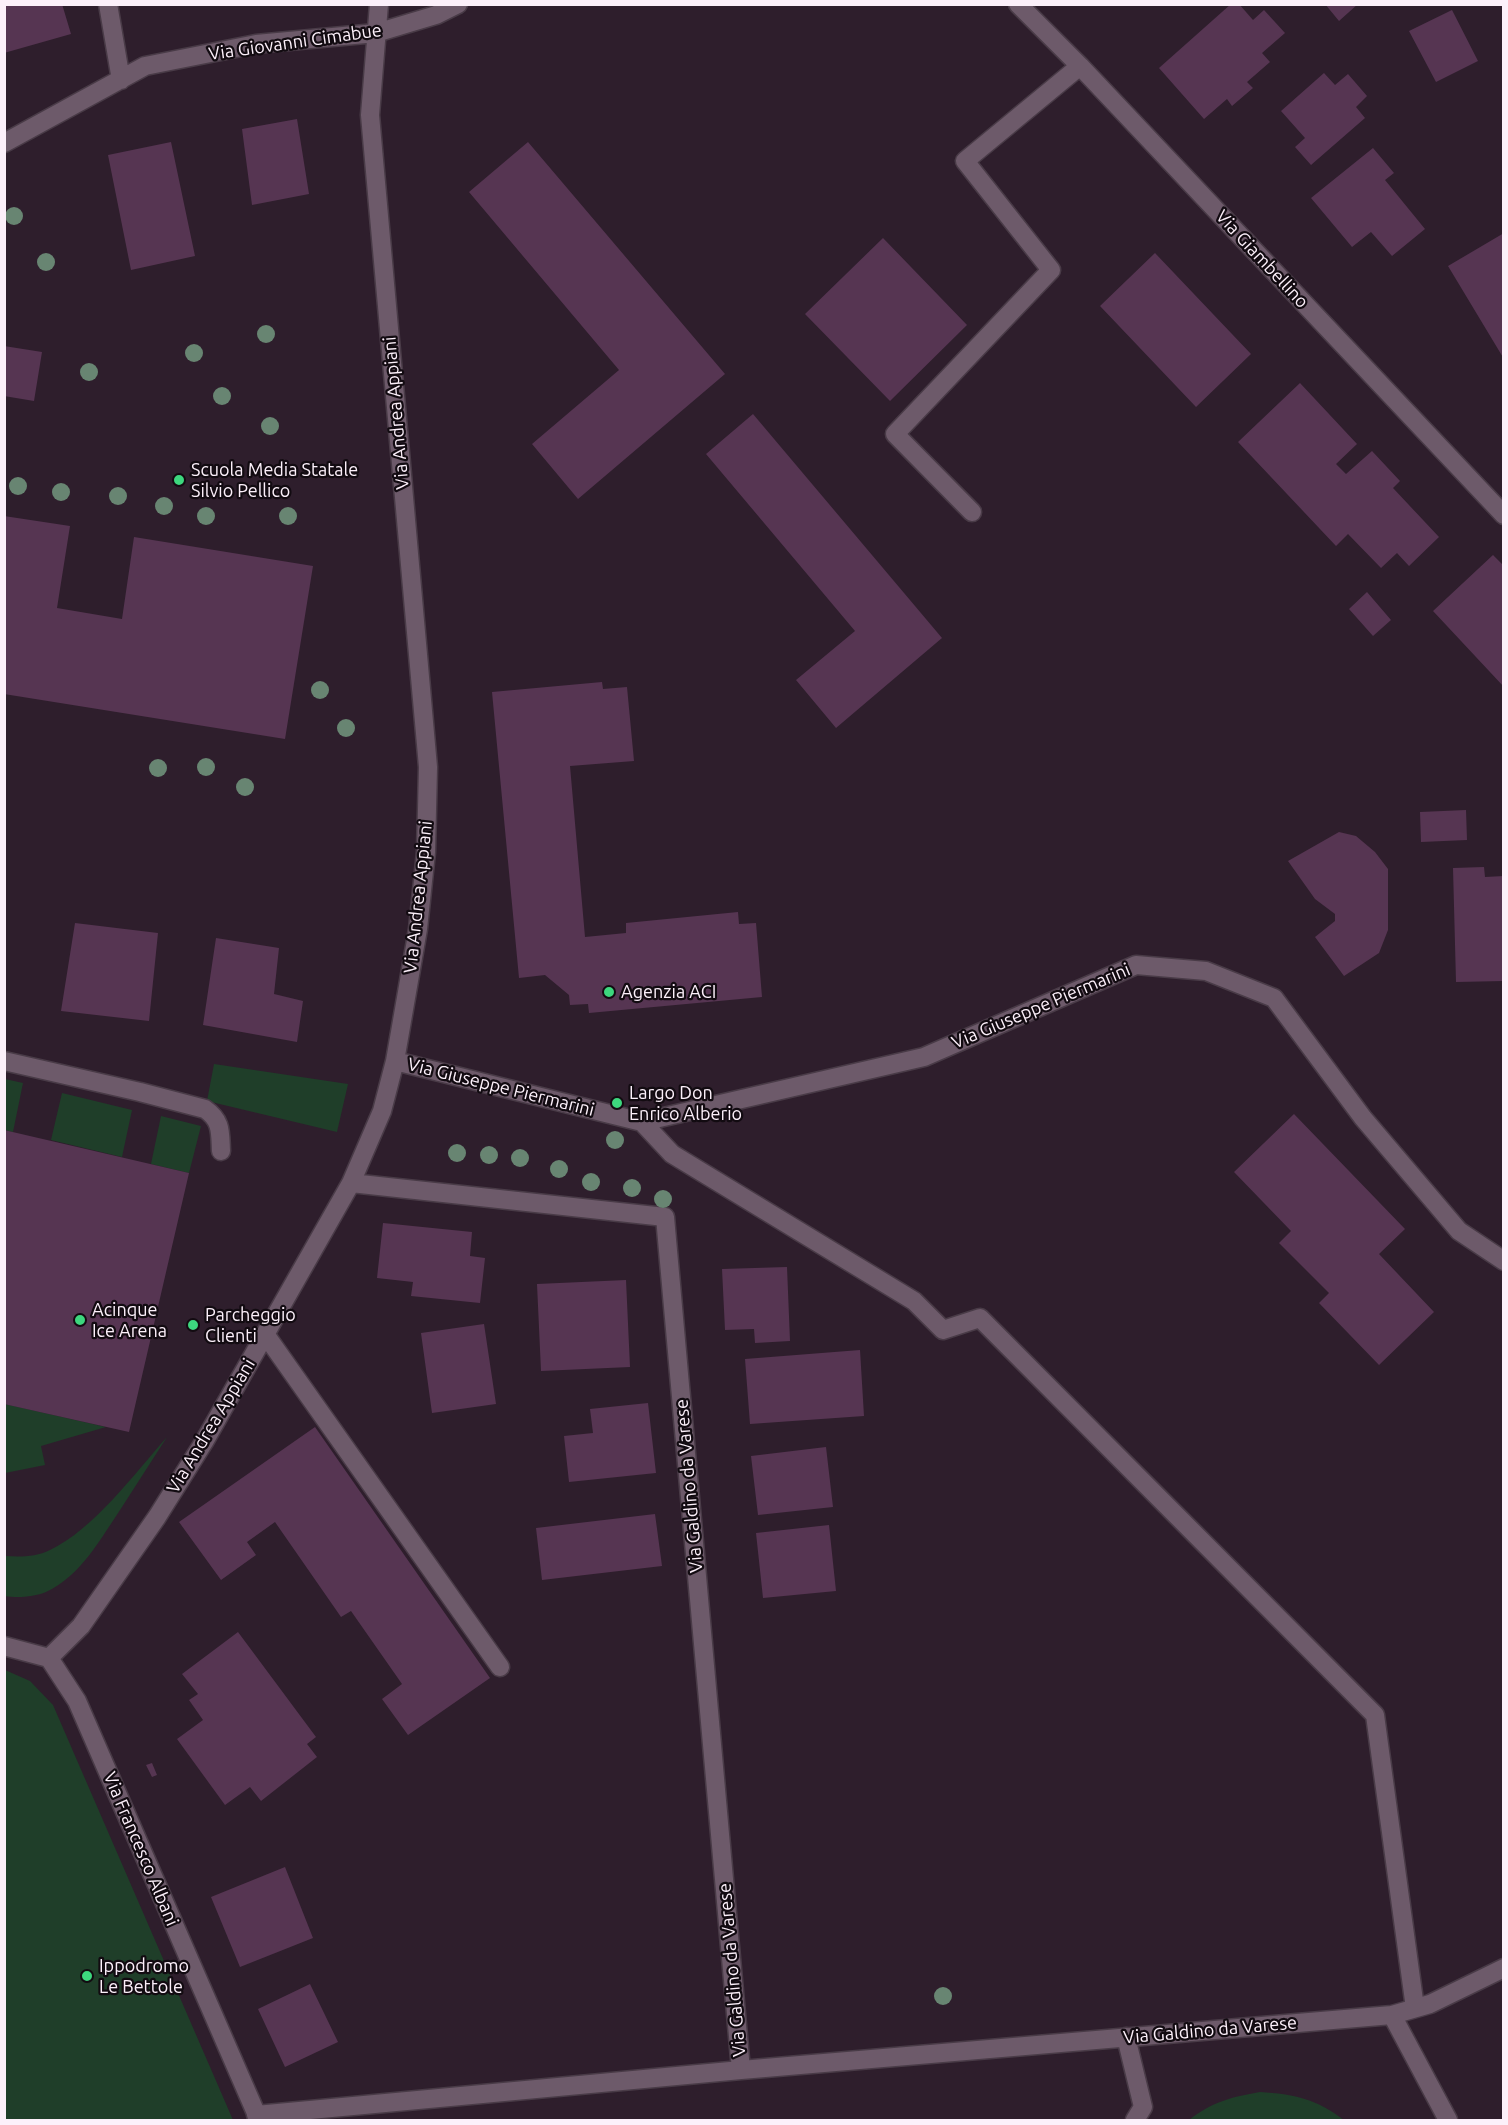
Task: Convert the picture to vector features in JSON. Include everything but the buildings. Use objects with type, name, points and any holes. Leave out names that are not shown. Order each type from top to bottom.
[{"type":"street","points":[[108,4],[121,80]]},
{"type":"street","name":"Via Andrea Appiani","points":[[49,1658],[81,1626],[157,1517],[204,1442],[351,1183],[382,1111],[408,992],[426,852],[428,767],[370,115],[379,4]]},
{"type":"street","name":"Via Giovanni Cimabue","points":[[4,143],[145,66],[256,44],[376,33],[436,15],[458,4]]},
{"type":"street","name":"Via Giambellino","points":[[1018,4],[1080,66],[1503,515]]},
{"type":"street","points":[[972,512],[895,434],[1051,270],[965,161],[1080,66]]},
{"type":"street","name":"Via Giuseppe Piermarini","points":[[394,1061],[642,1122],[924,1057],[1136,965],[1206,971],[1274,998],[1363,1118],[1459,1231],[1503,1261]]},
{"type":"street","points":[[4,1061],[141,1092],[205,1110],[214,1115],[219,1125],[221,1151]]},
{"type":"street","points":[[642,1122],[672,1154],[915,1301],[943,1330],[980,1318],[1375,1715],[1415,2008]]},
{"type":"street","name":"Via Galdino da Varese","points":[[351,1183],[665,1217],[741,2070]]},
{"type":"street","points":[[265,1334],[500,1667]]},
{"type":"street","points":[[4,1646],[49,1658]]},
{"type":"street","name":"Via Francesco Albani","points":[[49,1658],[77,1701],[258,2118]]},
{"type":"street","name":"Via Galdino da Varese","points":[[258,2118],[741,2070],[1392,2015],[1430,2004],[1503,1968]]},
{"type":"street","points":[[1392,2015],[1448,2121]]},
{"type":"street","points":[[1126,2037],[1143,2108],[1135,2121]]},
{"type":"green space","points":[[214,1064],[348,1084],[337,1132],[207,1101]]},
{"type":"green space","points":[[5,1079],[23,1083],[13,1132],[5,1130]]},
{"type":"green space","points":[[62,1093],[132,1110],[122,1157],[51,1140]]},
{"type":"green space","points":[[161,1116],[201,1126],[189,1173],[151,1164]]},
{"type":"green space","points":[[5,1404],[106,1427],[41,1446],[45,1465],[5,1473]]},
{"type":"green space","points":[[167,1437],[98,1543],[70,1576],[41,1594],[26,1597],[5,1596],[5,1556],[39,1554],[66,1541],[98,1515]]},
{"type":"green space","name":"Ippodromo Le Bettole","points":[[5,1670],[30,1681],[53,1705],[233,2120],[5,2120]]},
{"type":"green space","points":[[1260,2092],[1284,2094],[1314,2102],[1344,2120],[1189,2120],[1222,2101]]},
{"type":"place","name":"Scuola Media Statale Silvio Pellico","points":[[179,480]]},
{"type":"place","name":"Agenzia ACI","points":[[609,992]]},
{"type":"place","name":"Largo Don Enrico Alberio","points":[[617,1103]]},
{"type":"place","name":"Acinque Ice Arena","points":[[80,1320]]},
{"type":"place","name":"Parcheggio Clienti","points":[[193,1325]]},
{"type":"place","name":"Ippodromo Le Bettole","points":[[87,1976]]}]
